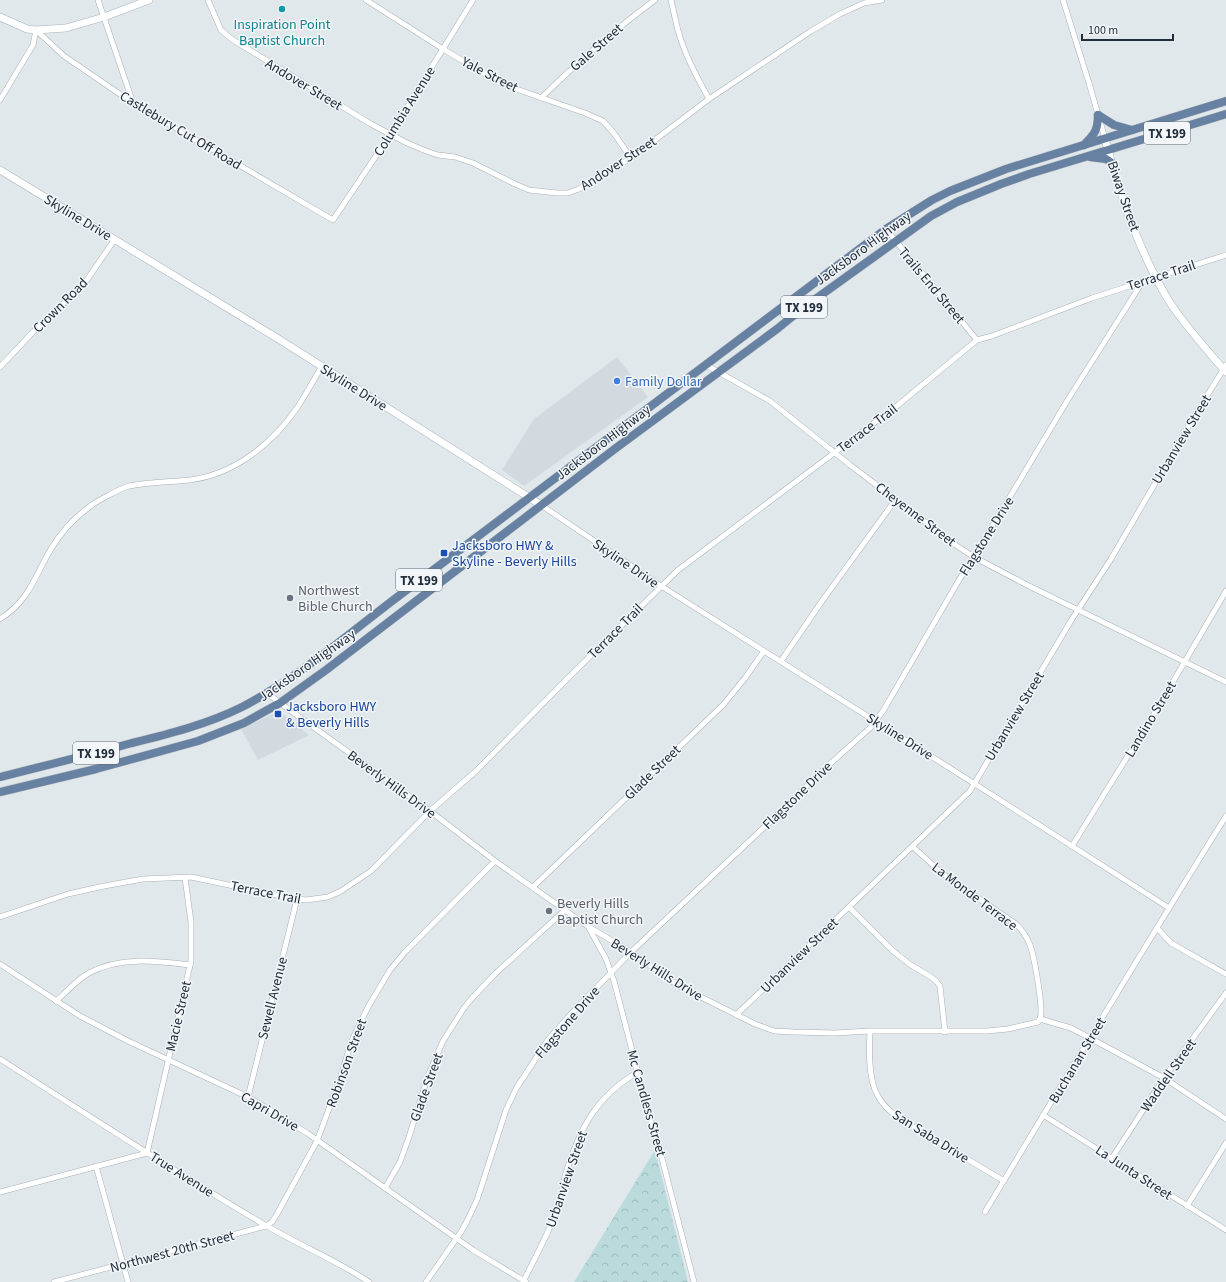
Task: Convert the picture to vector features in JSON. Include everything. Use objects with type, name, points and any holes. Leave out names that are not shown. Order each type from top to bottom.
[{"type":"main road","name":"Jacksboro Highway","points":[[0,777],[165,735],[216,718],[267,693],[319,657],[886,229],[932,200],[1006,168],[1132,131],[1226,101]]},
{"type":"main road","points":[[1214,105],[1222,116]]},
{"type":"main road","points":[[1098,115],[1114,125],[1132,131]]},
{"type":"main road","points":[[1084,145],[1096,130],[1098,125],[1098,115]]},
{"type":"main road","name":"Jacksboro Highway","points":[[0,792],[96,769],[198,740],[244,723],[280,703],[326,670],[541,505],[793,316],[931,216],[957,202],[1029,174],[1222,116]]},
{"type":"main road","points":[[1087,156],[1106,159],[1112,163]]},
{"type":"main road","points":[[785,306],[793,316]]},
{"type":"main road","points":[[396,598],[404,611]]},
{"type":"street","points":[[98,0],[133,103]]},
{"type":"street","points":[[0,17],[27,29],[36,30],[66,28],[104,17],[149,0]]},
{"type":"street","name":"Andover Street","points":[[208,0],[221,30],[233,40],[344,109],[407,144],[438,155],[455,157],[473,163],[529,190],[557,194],[568,193],[580,189],[631,158],[709,99],[811,31],[863,2],[882,0]]},
{"type":"street","name":"Yale Street","points":[[366,0],[443,49],[502,84],[585,113],[603,122],[613,132],[631,158]]},
{"type":"street","name":"Columbia Avenue","points":[[333,220],[390,134],[474,0]]},
{"type":"street","name":"Gale Street","points":[[540,98],[579,61],[630,18],[655,0]]},
{"type":"street","points":[[671,0],[686,55],[709,99]]},
{"type":"street","name":"Biway Street","points":[[1063,0],[1112,163],[1128,211],[1150,266],[1169,301],[1201,344],[1225,369]]},
{"type":"street","points":[[0,100],[33,45],[36,30]]},
{"type":"street","name":"Castlebury Cut Off Road","points":[[36,30],[64,56],[133,103],[333,220]]},
{"type":"street","name":"Skyline Drive","points":[[0,170],[267,331],[541,505],[661,586],[1169,908]]},
{"type":"street","name":"Trails End Street","points":[[886,229],[977,340]]},
{"type":"street","name":"Crown Road","points":[[0,367],[34,331],[84,284],[115,239]]},
{"type":"street","name":"Terrace Trail","points":[[0,917],[68,894],[143,879],[191,878],[306,900],[328,897],[340,891],[370,871],[430,811],[476,771],[678,570],[898,405],[977,340],[992,336],[1092,298],[1226,255]]},
{"type":"street","name":"Flagstone Drive","points":[[426,1282],[467,1221],[477,1200],[506,1110],[517,1087],[548,1040],[570,1014],[631,952],[822,771],[870,728],[883,711],[959,580],[1143,281]]},
{"type":"street","name":"Cheyenne Street","points":[[706,365],[770,401],[957,546],[974,557],[1078,610],[1226,682]]},
{"type":"street","points":[[0,619],[7,615],[25,598],[50,550],[62,533],[73,520],[90,506],[128,487],[191,480],[208,476],[236,465],[260,450],[281,428],[297,407],[322,366]]},
{"type":"street","name":"Urbanview Street","points":[[736,1015],[970,791],[1192,420],[1225,369]]},
{"type":"street","points":[[781,661],[822,601],[896,499]]},
{"type":"street","name":"Landino Street","points":[[1072,846],[1160,704],[1226,591]]},
{"type":"street","name":"Glade Street","points":[[533,887],[723,705],[736,691],[764,651]]},
{"type":"street","name":"Beverly Hills Drive","points":[[267,693],[430,811],[495,861],[589,927],[631,952],[679,986],[755,1024],[774,1030],[794,1032],[945,1032],[1008,1029],[1038,1022],[1040,1019]]},
{"type":"street","name":"Buchanan Street","points":[[985,1212],[1225,818]]},
{"type":"street","name":"La Monde Terrace","points":[[913,847],[944,874],[1016,924],[1025,935],[1031,945],[1039,989],[1041,1009],[1040,1019]]},
{"type":"street","name":"Robinson Street","points":[[266,1226],[272,1222],[278,1214],[317,1140],[340,1078],[352,1040],[368,1007],[390,970],[405,952],[495,861]]},
{"type":"street","name":"Macie Street","points":[[147,1153],[191,961],[191,922],[185,878]]},
{"type":"street","name":"Sewell Avenue","points":[[248,1097],[297,899]]},
{"type":"street","points":[[849,907],[893,951],[936,981],[940,986],[945,1032]]},
{"type":"street","name":"Glade Street","points":[[385,1188],[400,1162],[428,1076],[444,1041],[464,1008],[496,973],[565,910]]},
{"type":"street","name":"Mc Candless Street","points":[[589,927],[606,959],[611,972],[694,1282]]},
{"type":"street","points":[[1157,928],[1171,943],[1226,974]]},
{"type":"street","points":[[56,1001],[78,980],[104,967],[120,963],[137,962],[161,962],[190,965]]},
{"type":"street","name":"Capri Drive","points":[[0,964],[80,1016],[114,1034],[248,1097],[273,1112],[317,1140],[456,1238],[525,1281]]},
{"type":"street","name":"Waddell Street","points":[[1112,1158],[1164,1078],[1226,993]]},
{"type":"street","points":[[1040,1019],[1071,1028],[1090,1038],[1164,1078],[1226,1119]]},
{"type":"street","name":"San Saba Drive","points":[[870,1031],[870,1062],[873,1086],[877,1096],[884,1105],[905,1122],[1004,1181]]},
{"type":"street","name":"True Avenue","points":[[0,1059],[147,1153],[266,1226],[333,1261],[369,1282]]},
{"type":"street","name":"Urbanview Street","points":[[525,1281],[559,1205],[564,1181],[582,1129],[599,1104],[616,1086],[638,1072]]},
{"type":"street","name":"La Junta Street","points":[[1043,1115],[1226,1230]]},
{"type":"street","points":[[1187,1206],[1226,1143]]},
{"type":"street","points":[[0,1192],[147,1153]]},
{"type":"street","points":[[96,1166],[128,1282]]},
{"type":"street","name":"Northwest 20th Street","points":[[54,1282],[266,1226]]},
{"type":"shaded area","points":[[617,357],[648,397],[524,486],[502,470],[534,419]]},
{"type":"shaded area","points":[[279,711],[309,735],[258,760],[241,729]]},
{"type":"green space","points":[[655,1150],[688,1282],[574,1282]]},
{"type":"place","name":"Inspiration Point Baptist Church","points":[[282,9]]},
{"type":"place","name":"Family Dollar","points":[[617,381]]},
{"type":"place","name":"Jacksboro HWY & Skyline - Beverly Hills","points":[[444,553]]},
{"type":"place","name":"Northwest Bible Church","points":[[290,598]]},
{"type":"place","name":"Jacksboro HWY & Beverly Hills","points":[[278,714]]},
{"type":"place","name":"Beverly Hills Baptist Church","points":[[549,911]]}]
